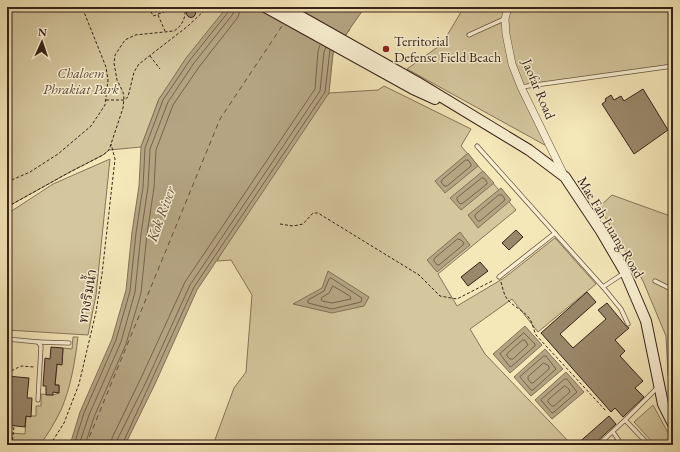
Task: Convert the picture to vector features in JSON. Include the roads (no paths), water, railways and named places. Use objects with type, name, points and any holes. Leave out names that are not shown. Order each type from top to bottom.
[{"type":"street","points":[[265,7],[415,86]]},
{"type":"street","points":[[284,7],[415,86]]},
{"type":"street","name":"Jaofar Road","points":[[508,7],[505,19],[506,34],[511,57],[521,87],[565,177]]},
{"type":"street","name":"Mae Fah Luang Road","points":[[415,86],[469,114],[529,150],[565,177],[601,231],[625,272],[646,320],[663,404],[673,424]]},
{"type":"lane","points":[[469,35],[505,19]]},
{"type":"lane","points":[[521,87],[673,66]]},
{"type":"lane","points":[[477,146],[622,309],[628,324]]},
{"type":"lane","points":[[499,277],[555,233]]},
{"type":"lane","points":[[603,287],[625,272]]},
{"type":"lane","points":[[655,281],[673,290]]},
{"type":"lane","points":[[7,339],[68,343]]},
{"type":"lane","points":[[38,342],[41,349],[38,400]]},
{"type":"lane","points":[[598,445],[659,386]]},
{"type":"lane","points":[[625,420],[649,445]]},
{"type":"lane","points":[[613,432],[622,445]]},
{"type":"water","name":"Kok River","points":[[227,7],[365,7],[333,53],[329,93],[197,290],[155,384],[125,445],[70,445],[80,412],[112,339],[126,290],[132,232],[139,186],[141,147],[159,99],[186,58]]},
{"type":"water","points":[[468,153],[478,166],[445,193],[435,181]]},
{"type":"water","points":[[483,171],[494,183],[461,210],[450,198]]},
{"type":"water","points":[[501,188],[511,200],[478,228],[468,215]]},
{"type":"water","points":[[460,232],[470,245],[437,272],[427,260]]},
{"type":"water","points":[[328,271],[369,297],[364,306],[332,313],[293,304],[322,288]]},
{"type":"water","points":[[525,326],[542,345],[510,373],[493,354]]},
{"type":"water","points":[[545,349],[563,369],[531,396],[514,377]]},
{"type":"water","points":[[566,372],[584,392],[552,419],[535,400]]},
{"type":"place","name":"Territorial Defense Field Beach","points":[[386,49]]},
{"type":"park label","name":"Chaloem Phrakiat Park","points":[[81,82]]}]
